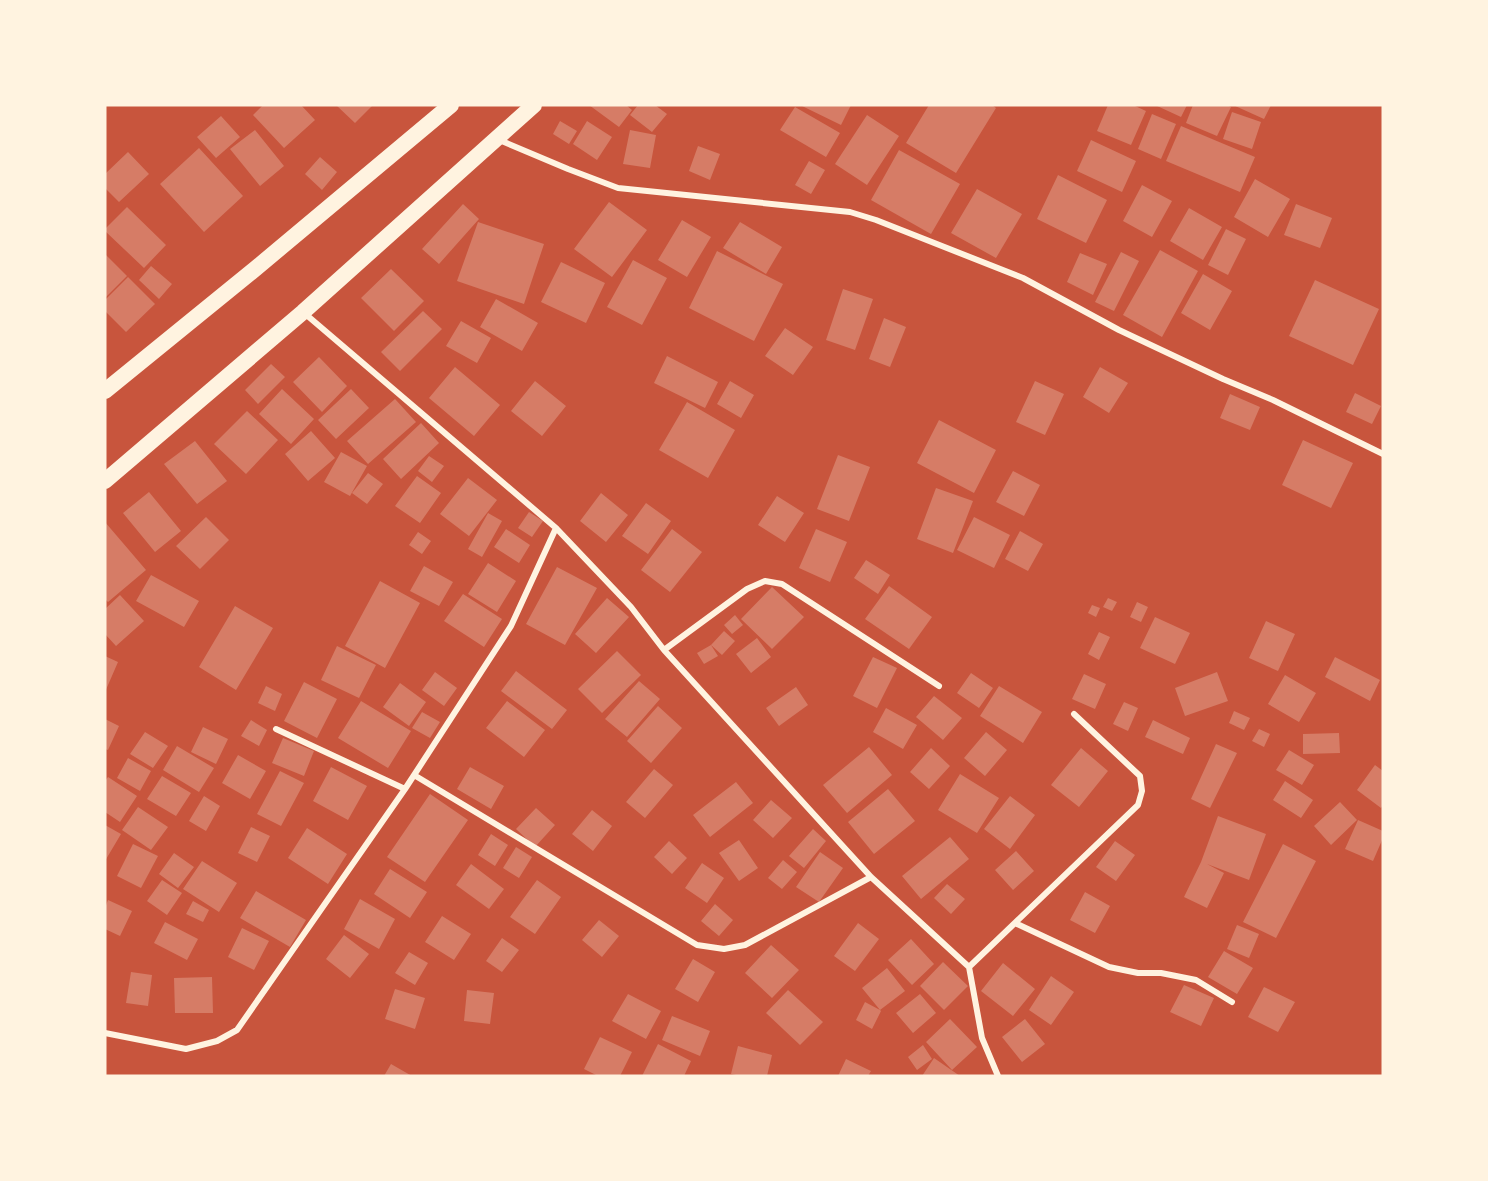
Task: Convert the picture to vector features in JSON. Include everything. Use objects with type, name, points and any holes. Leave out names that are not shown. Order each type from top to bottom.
[{"type":"highway","points":[[105,391],[451,105]]},
{"type":"highway","points":[[105,481],[303,312],[534,105]]},
{"type":"street","points":[[497,138],[618,188],[850,212],[876,220],[1023,278],[1119,330],[1273,400],[1383,454]]},
{"type":"street","points":[[303,312],[556,528],[631,607],[664,650],[871,877],[969,967],[982,1038],[998,1076]]},
{"type":"street","points":[[105,1033],[186,1049],[217,1041],[237,1030],[405,789],[511,626],[556,528]]},
{"type":"street","points":[[664,650],[747,589],[765,581],[782,584],[939,686]]},
{"type":"street","points":[[969,967],[1138,805],[1142,791],[1140,776],[1074,714]]},
{"type":"street","points":[[276,729],[405,789]]},
{"type":"street","points":[[414,775],[697,945],[724,949],[745,945],[871,877]]},
{"type":"street","points":[[1015,923],[1109,967],[1196,980],[1232,1002]]},
{"type":"building","points":[[263,105],[301,105],[315,120],[284,148],[253,115]]},
{"type":"building","points":[[336,105],[373,105],[355,123]]},
{"type":"building","points":[[589,105],[626,105],[632,110],[619,127]]},
{"type":"building","points":[[638,105],[655,105],[667,114],[652,132],[630,115]]},
{"type":"building","points":[[800,105],[851,105],[841,125]]},
{"type":"building","points":[[929,105],[992,105],[996,108],[956,173],[906,143]]},
{"type":"building","points":[[1108,105],[1133,105],[1146,111],[1131,145],[1097,131]]},
{"type":"building","points":[[1155,105],[1187,105],[1181,117]]},
{"type":"building","points":[[1193,105],[1231,107],[1217,136],[1186,123]]},
{"type":"building","points":[[1233,105],[1271,105],[1264,119]]},
{"type":"building","points":[[795,107],[840,133],[826,157],[780,130]]},
{"type":"building","points":[[1232,112],[1261,122],[1252,149],[1223,139]]},
{"type":"building","points":[[1152,114],[1176,124],[1161,159],[1138,149]]},
{"type":"building","points":[[867,115],[899,136],[867,185],[835,164]]},
{"type":"building","points":[[221,116],[240,137],[216,158],[197,137]]},
{"type":"building","points":[[560,121],[577,131],[569,144],[553,134]]},
{"type":"building","points":[[587,121],[612,137],[597,160],[573,144]]},
{"type":"building","points":[[1181,126],[1255,157],[1240,192],[1166,161]]},
{"type":"building","points":[[255,130],[284,166],[260,186],[230,149]]},
{"type":"building","points":[[630,130],[656,135],[650,168],[623,164]]},
{"type":"building","points":[[1091,140],[1136,161],[1122,192],[1077,171]]},
{"type":"building","points":[[698,146],[720,154],[710,180],[689,171]]},
{"type":"building","points":[[199,148],[243,196],[204,232],[160,184]]},
{"type":"building","points":[[899,150],[960,184],[931,234],[871,200]]},
{"type":"building","points":[[128,152],[149,174],[119,202],[105,188],[105,174]]},
{"type":"building","points":[[320,157],[337,172],[322,190],[305,174]]},
{"type":"building","points":[[809,161],[825,170],[811,194],[795,185]]},
{"type":"building","points":[[1058,175],[1107,200],[1086,243],[1037,219]]},
{"type":"building","points":[[1255,179],[1290,199],[1268,237],[1234,217]]},
{"type":"building","points":[[1142,185],[1172,201],[1152,237],[1123,221]]},
{"type":"building","points":[[977,189],[1022,214],[996,258],[951,233]]},
{"type":"building","points":[[609,202],[647,230],[612,277],[574,249]]},
{"type":"building","points":[[463,204],[479,219],[439,264],[422,249]]},
{"type":"building","points":[[1296,204],[1332,218],[1320,248],[1284,235]]},
{"type":"building","points":[[127,207],[166,245],[144,268],[105,231]]},
{"type":"building","points":[[1189,208],[1222,227],[1203,260],[1170,241]]},
{"type":"building","points":[[682,220],[711,237],[687,277],[658,260]]},
{"type":"building","points":[[478,222],[544,244],[524,304],[457,281]]},
{"type":"building","points":[[740,222],[782,247],[766,274],[723,248]]},
{"type":"building","points":[[1226,229],[1246,239],[1228,275],[1208,265]]},
{"type":"building","points":[[1160,250],[1198,271],[1162,337],[1123,315]]},
{"type":"building","points":[[717,251],[783,284],[754,341],[689,308]]},
{"type":"building","points":[[1121,252],[1139,261],[1114,311],[1095,302]]},
{"type":"building","points":[[1080,253],[1107,264],[1093,295],[1067,282]]},
{"type":"building","points":[[105,254],[127,276],[105,298]]},
{"type":"building","points":[[633,260],[667,278],[642,325],[607,307]]},
{"type":"building","points":[[561,262],[605,283],[586,323],[541,302]]},
{"type":"building","points":[[151,266],[172,284],[159,299],[139,280]]},
{"type":"building","points":[[391,269],[424,301],[394,331],[361,298]]},
{"type":"building","points":[[1203,274],[1232,291],[1210,330],[1181,313]]},
{"type":"building","points":[[128,277],[155,304],[126,332],[105,311],[105,300]]},
{"type":"building","points":[[1315,280],[1379,309],[1353,365],[1289,336]]},
{"type":"building","points":[[843,289],[873,299],[855,350],[826,340]]},
{"type":"building","points":[[496,299],[538,323],[522,351],[480,327]]},
{"type":"building","points":[[423,311],[442,329],[400,371],[381,352]]},
{"type":"building","points":[[884,318],[906,327],[890,367],[869,359]]},
{"type":"building","points":[[461,321],[491,338],[477,363],[446,346]]},
{"type":"building","points":[[785,328],[813,347],[793,375],[765,356]]},
{"type":"building","points":[[667,356],[718,382],[705,408],[654,383]]},
{"type":"building","points":[[319,357],[347,386],[322,412],[293,382]]},
{"type":"building","points":[[271,364],[285,377],[258,404],[245,390]]},
{"type":"building","points":[[455,367],[500,405],[474,436],[429,398]]},
{"type":"building","points":[[1100,367],[1128,383],[1109,413],[1083,397]]},
{"type":"building","points":[[535,381],[566,406],[542,436],[511,411]]},
{"type":"building","points":[[730,381],[754,395],[741,418],[717,404]]},
{"type":"building","points":[[1035,381],[1064,394],[1045,435],[1016,422]]},
{"type":"building","points":[[282,389],[314,419],[291,444],[259,414]]},
{"type":"building","points":[[351,389],[369,408],[336,439],[318,420]]},
{"type":"building","points":[[1355,393],[1381,406],[1372,424],[1346,412]]},
{"type":"building","points":[[1230,394],[1260,407],[1250,430],[1220,418]]},
{"type":"building","points":[[395,399],[416,422],[368,464],[347,441]]},
{"type":"building","points":[[687,402],[735,430],[708,478],[659,450]]},
{"type":"building","points":[[247,411],[278,440],[246,474],[214,444]]},
{"type":"building","points":[[939,420],[996,450],[974,493],[917,463]]},
{"type":"building","points":[[421,423],[439,443],[401,479],[383,459]]},
{"type":"building","points":[[311,431],[335,458],[308,481],[285,454]]},
{"type":"building","points":[[1303,440],[1353,463],[1331,508],[1282,485]]},
{"type":"building","points":[[195,441],[227,481],[197,504],[164,464]]},
{"type":"building","points":[[341,452],[367,466],[350,496],[324,482]]},
{"type":"building","points":[[838,455],[870,467],[849,521],[817,509]]},
{"type":"building","points":[[429,456],[444,466],[432,482],[418,471]]},
{"type":"building","points":[[1013,471],[1040,485],[1024,516],[996,502]]},
{"type":"building","points":[[368,473],[383,484],[367,504],[352,493]]},
{"type":"building","points":[[417,476],[441,493],[420,523],[395,506]]},
{"type":"building","points":[[468,478],[497,500],[469,536],[440,514]]},
{"type":"building","points":[[936,488],[973,501],[953,553],[917,539]]},
{"type":"building","points":[[149,492],[181,531],[155,552],[123,513]]},
{"type":"building","points":[[601,493],[628,515],[606,542],[580,521]]},
{"type":"building","points":[[777,496],[804,513],[785,542],[758,525]]},
{"type":"building","points":[[646,503],[671,521],[648,554],[622,536]]},
{"type":"building","points":[[529,512],[543,521],[532,537],[518,528]]},
{"type":"building","points":[[488,513],[502,521],[482,557],[468,549]]},
{"type":"building","points":[[206,517],[229,540],[200,569],[176,546]]},
{"type":"building","points":[[974,517],[1010,535],[994,568],[957,550]]},
{"type":"building","points":[[105,522],[146,570],[108,602],[105,599]]},
{"type":"building","points":[[506,529],[530,545],[519,563],[494,547]]},
{"type":"building","points":[[672,529],[702,552],[670,592],[641,570]]},
{"type":"building","points":[[816,529],[847,542],[830,582],[799,568]]},
{"type":"building","points":[[1020,531],[1043,544],[1028,571],[1005,559]]},
{"type":"building","points":[[418,532],[431,541],[422,554],[409,545]]},
{"type":"building","points":[[866,560],[890,575],[878,594],[854,578]]},
{"type":"building","points":[[488,563],[516,581],[497,612],[468,594]]},
{"type":"building","points":[[424,566],[453,582],[439,606],[410,591]]},
{"type":"building","points":[[557,567],[597,588],[565,645],[526,624]]},
{"type":"building","points":[[151,575],[199,601],[184,627],[136,601]]},
{"type":"building","points":[[380,581],[420,603],[385,668],[345,646]]},
{"type":"building","points":[[889,586],[932,617],[909,649],[865,619]]},
{"type":"building","points":[[772,587],[804,617],[772,649],[741,619]]},
{"type":"building","points":[[463,594],[502,619],[484,647],[444,621]]},
{"type":"building","points":[[120,595],[144,621],[116,646],[105,634],[105,609]]},
{"type":"building","points":[[607,598],[629,617],[596,653],[575,634]]},
{"type":"building","points":[[1108,598],[1117,602],[1112,611],[1103,607]]},
{"type":"building","points":[[1137,602],[1148,607],[1141,622],[1130,617]]},
{"type":"building","points":[[1092,605],[1100,608],[1096,617],[1088,613]]},
{"type":"building","points":[[235,606],[273,628],[236,690],[199,667]]},
{"type":"building","points":[[735,615],[743,625],[732,634],[724,625]]},
{"type":"building","points":[[1155,617],[1190,633],[1175,664],[1140,648]]},
{"type":"building","points":[[1266,621],[1295,634],[1278,671],[1249,658]]},
{"type":"building","points":[[724,631],[735,641],[722,655],[711,645]]},
{"type":"building","points":[[1099,632],[1110,637],[1099,660],[1088,654]]},
{"type":"building","points":[[757,638],[771,657],[751,673],[736,654]]},
{"type":"building","points":[[711,645],[718,656],[704,664],[697,653]]},
{"type":"building","points":[[337,646],[376,665],[359,698],[321,680]]},
{"type":"building","points":[[617,651],[641,675],[602,713],[578,689]]},
{"type":"building","points":[[105,656],[118,662],[105,692]]},
{"type":"building","points":[[873,657],[897,668],[877,708],[853,696]]},
{"type":"building","points":[[1335,657],[1380,680],[1370,701],[1325,677]]},
{"type":"building","points":[[516,671],[567,710],[552,729],[501,691]]},
{"type":"building","points":[[435,672],[457,688],[444,706],[422,690]]},
{"type":"building","points":[[1217,672],[1228,701],[1185,716],[1175,688]]},
{"type":"building","points":[[971,673],[993,688],[979,708],[957,693]]},
{"type":"building","points":[[1084,674],[1106,684],[1095,709],[1072,699]]},
{"type":"building","points":[[1285,675],[1316,693],[1299,722],[1268,704]]},
{"type":"building","points":[[639,681],[660,699],[627,737],[605,719]]},
{"type":"building","points":[[304,682],[337,699],[317,738],[284,721]]},
{"type":"building","points":[[400,683],[426,702],[409,726],[383,707]]},
{"type":"building","points":[[266,686],[282,694],[275,711],[258,703]]},
{"type":"building","points":[[999,686],[1042,712],[1023,743],[980,716]]},
{"type":"building","points":[[796,687],[808,705],[779,726],[766,708]]},
{"type":"building","points":[[934,696],[962,718],[943,740],[916,717]]},
{"type":"building","points":[[361,701],[411,731],[388,768],[338,738]]},
{"type":"building","points":[[507,701],[545,730],[524,757],[486,728]]},
{"type":"building","points":[[1124,702],[1138,708],[1128,731],[1113,724]]},
{"type":"building","points":[[658,706],[682,728],[651,763],[627,741]]},
{"type":"building","points":[[886,708],[917,725],[903,749],[873,732]]},
{"type":"building","points":[[1234,711],[1250,718],[1244,730],[1229,723]]},
{"type":"building","points":[[422,712],[440,722],[430,738],[412,728]]},
{"type":"building","points":[[105,719],[119,726],[108,750],[105,749]]},
{"type":"building","points":[[251,720],[267,730],[259,746],[241,736]]},
{"type":"building","points":[[1153,720],[1190,738],[1183,754],[1145,737]]},
{"type":"building","points":[[203,727],[228,739],[216,764],[191,752]]},
{"type":"building","points":[[1259,729],[1270,734],[1264,747],[1252,741]]},
{"type":"building","points":[[145,732],[168,746],[153,768],[130,754]]},
{"type":"building","points":[[986,732],[1007,750],[985,776],[964,758]]},
{"type":"building","points":[[1339,733],[1340,753],[1303,754],[1303,734]]},
{"type":"building","points":[[283,738],[314,751],[304,776],[272,763]]},
{"type":"building","points":[[1216,744],[1237,753],[1210,808],[1191,799]]},
{"type":"building","points":[[177,746],[214,768],[199,792],[163,770]]},
{"type":"building","points":[[869,747],[892,775],[847,813],[823,785]]},
{"type":"building","points":[[931,748],[950,766],[929,789],[910,772]]},
{"type":"building","points":[[1081,748],[1108,771],[1079,807],[1051,785]]},
{"type":"building","points":[[1289,750],[1314,765],[1302,785],[1276,770]]},
{"type":"building","points":[[238,755],[266,771],[250,799],[222,783]]},
{"type":"building","points":[[128,758],[151,771],[140,791],[117,778]]},
{"type":"building","points":[[1375,765],[1383,771],[1383,805],[1381,808],[1357,790]]},
{"type":"building","points":[[331,767],[367,786],[348,820],[313,801]]},
{"type":"building","points":[[470,767],[504,786],[491,809],[457,789]]},
{"type":"building","points":[[654,769],[673,785],[645,818],[626,802]]},
{"type":"building","points":[[280,771],[304,783],[281,826],[257,814]]},
{"type":"building","points":[[960,774],[999,798],[977,833],[938,810]]},
{"type":"building","points":[[162,776],[191,793],[176,816],[147,799]]},
{"type":"building","points":[[108,777],[137,796],[120,822],[105,812],[105,781]]},
{"type":"building","points":[[1285,781],[1313,800],[1301,818],[1273,800]]},
{"type":"building","points":[[736,782],[753,803],[710,837],[693,815]]},
{"type":"building","points":[[888,789],[915,821],[874,854],[848,822]]},
{"type":"building","points":[[430,794],[468,820],[425,882],[387,857]]},
{"type":"building","points":[[204,796],[220,806],[206,831],[189,821]]},
{"type":"building","points":[[1010,796],[1035,815],[1010,849],[984,829]]},
{"type":"building","points":[[771,800],[792,818],[773,838],[753,820]]},
{"type":"building","points":[[1340,802],[1357,820],[1331,845],[1314,826]]},
{"type":"building","points":[[138,807],[168,827],[151,850],[122,830]]},
{"type":"building","points":[[536,808],[555,825],[535,847],[516,829]]},
{"type":"building","points":[[592,810],[612,826],[593,851],[572,834]]},
{"type":"building","points":[[1218,816],[1266,834],[1249,880],[1207,864],[1224,873],[1207,908],[1184,897],[1201,862]]},
{"type":"building","points":[[1358,820],[1383,831],[1383,838],[1373,861],[1345,849]]},
{"type":"building","points":[[105,825],[121,834],[105,861]]},
{"type":"building","points":[[251,827],[270,836],[257,862],[238,853]]},
{"type":"building","points":[[307,828],[347,854],[328,884],[288,858]]},
{"type":"building","points":[[813,829],[826,841],[804,868],[789,856]]},
{"type":"building","points":[[491,834],[508,845],[495,866],[478,855]]},
{"type":"building","points":[[950,837],[969,859],[921,899],[902,876]]},
{"type":"building","points":[[739,840],[758,868],[739,881],[719,853]]},
{"type":"building","points":[[669,841],[687,858],[672,874],[654,857]]},
{"type":"building","points":[[1115,841],[1135,855],[1116,881],[1096,867]]},
{"type":"building","points":[[133,844],[158,856],[141,888],[117,876]]},
{"type":"building","points":[[1283,844],[1316,861],[1276,938],[1243,922]]},
{"type":"building","points":[[516,847],[532,857],[519,878],[503,868]]},
{"type":"building","points":[[1016,851],[1034,871],[1013,890],[995,870]]},
{"type":"building","points":[[820,852],[843,868],[819,902],[796,887]]},
{"type":"building","points":[[174,853],[194,867],[178,888],[159,874]]},
{"type":"building","points":[[783,860],[797,872],[782,889],[768,878]]},
{"type":"building","points":[[202,861],[237,883],[219,912],[183,889]]},
{"type":"building","points":[[702,863],[724,878],[707,903],[685,888]]},
{"type":"building","points":[[471,864],[504,889],[489,909],[456,885]]},
{"type":"building","points":[[390,869],[427,892],[410,918],[374,894]]},
{"type":"building","points":[[162,880],[182,893],[167,915],[147,901]]},
{"type":"building","points":[[537,880],[561,897],[535,934],[510,917]]},
{"type":"building","points":[[947,884],[965,899],[951,914],[934,898]]},
{"type":"building","points":[[256,891],[306,920],[290,947],[240,918]]},
{"type":"building","points":[[1085,892],[1110,906],[1095,933],[1070,920]]},
{"type":"building","points":[[360,899],[395,919],[379,949],[344,929]]},
{"type":"building","points":[[108,900],[132,911],[120,936],[105,929],[105,908]]},
{"type":"building","points":[[193,901],[209,910],[203,922],[186,914]]},
{"type":"building","points":[[715,904],[733,920],[719,936],[701,921]]},
{"type":"building","points":[[442,916],[471,934],[454,960],[425,942]]},
{"type":"building","points":[[599,920],[619,936],[602,957],[582,940]]},
{"type":"building","points":[[165,922],[198,939],[187,960],[154,943]]},
{"type":"building","points":[[858,923],[879,939],[855,971],[834,956]]},
{"type":"building","points":[[1237,925],[1259,934],[1249,958],[1227,949]]},
{"type":"building","points":[[242,928],[269,941],[254,970],[228,957]]},
{"type":"building","points":[[344,935],[369,954],[350,978],[326,959]]},
{"type":"building","points":[[502,938],[519,950],[502,972],[486,961]]},
{"type":"building","points":[[911,939],[934,964],[912,985],[888,960]]},
{"type":"building","points":[[771,945],[799,970],[772,998],[745,973]]},
{"type":"building","points":[[1224,951],[1253,968],[1237,994],[1208,977]]},
{"type":"building","points":[[409,952],[428,963],[415,985],[395,973]]},
{"type":"building","points":[[693,959],[715,972],[698,1002],[675,989]]},
{"type":"building","points":[[943,962],[968,986],[944,1010],[920,986]]},
{"type":"building","points":[[1003,963],[1035,989],[1013,1016],[981,991]]},
{"type":"building","points":[[887,968],[905,991],[880,1010],[862,988]]},
{"type":"building","points":[[131,972],[152,975],[148,1006],[126,1003]]},
{"type":"building","points":[[1051,976],[1074,992],[1051,1025],[1029,1010]]},
{"type":"building","points":[[212,977],[213,1013],[175,1013],[174,978]]},
{"type":"building","points":[[1184,985],[1214,998],[1201,1026],[1170,1012]]},
{"type":"building","points":[[1264,987],[1295,1002],[1278,1032],[1248,1017]]},
{"type":"building","points":[[395,989],[425,998],[415,1029],[385,1019]]},
{"type":"building","points":[[467,990],[494,993],[490,1024],[464,1021]]},
{"type":"building","points":[[788,990],[823,1022],[800,1045],[766,1013]]},
{"type":"building","points":[[628,994],[661,1011],[646,1039],[612,1021]]},
{"type":"building","points":[[920,994],[936,1013],[913,1033],[896,1013]]},
{"type":"building","points":[[865,1002],[881,1011],[872,1029],[856,1020]]},
{"type":"building","points":[[672,1016],[710,1031],[700,1056],[662,1040]]},
{"type":"building","points":[[950,1019],[977,1047],[952,1070],[926,1042]]},
{"type":"building","points":[[1025,1019],[1045,1044],[1022,1062],[1002,1037]]},
{"type":"building","points":[[600,1037],[632,1052],[620,1076],[598,1076],[584,1069]]},
{"type":"building","points":[[658,1044],[691,1061],[684,1076],[642,1076]]},
{"type":"building","points":[[923,1045],[932,1059],[917,1070],[908,1057]]},
{"type":"building","points":[[738,1046],[772,1055],[767,1076],[731,1074]]},
{"type":"building","points":[[934,1058],[960,1076],[922,1076]]},
{"type":"building","points":[[846,1059],[871,1071],[868,1076],[838,1076]]},
{"type":"building","points":[[391,1064],[412,1076],[384,1076]]}]
